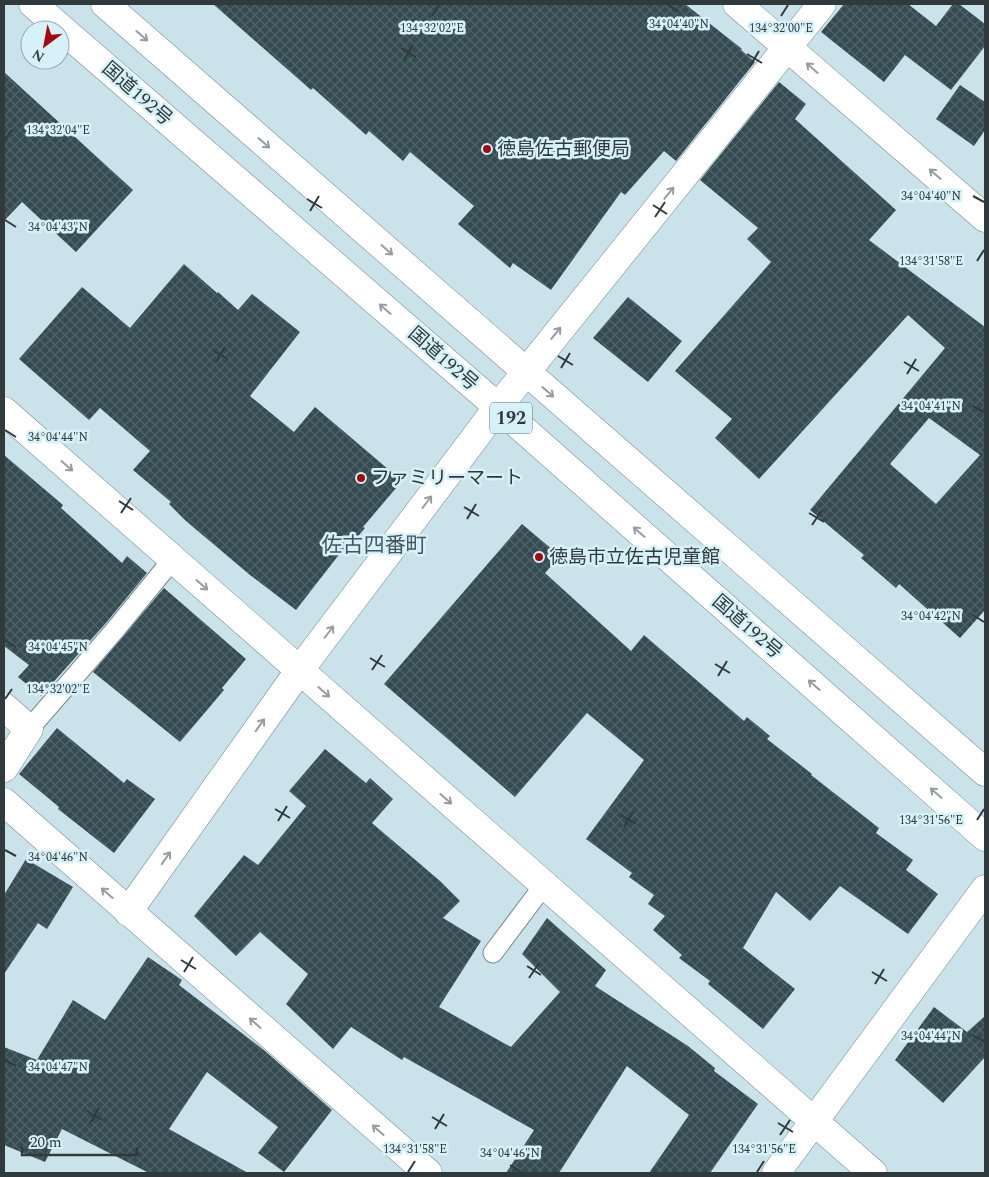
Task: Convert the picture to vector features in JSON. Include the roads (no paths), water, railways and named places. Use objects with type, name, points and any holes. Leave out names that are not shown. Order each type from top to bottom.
[{"type":"main road","name":"国道192号","points":[[33,4],[498,407],[985,836]]},
{"type":"main road","name":"192","points":[[106,4],[985,772]]},
{"type":"main road","points":[[737,4],[985,218]]},
{"type":"main road","points":[[128,912],[299,671],[525,371],[822,4]]},
{"type":"main road","points":[[4,411],[873,1173]]},
{"type":"main road","points":[[4,707],[29,729],[4,768]]},
{"type":"main road","points":[[4,802],[428,1173]]},
{"type":"main road","points":[[776,1173],[985,888]]},
{"type":"lane","points":[[29,729],[116,630],[173,559]]},
{"type":"lane","points":[[493,952],[544,885]]},
{"type":"place","name":"徳島佐古郵便局","points":[[487,149]]},
{"type":"place","name":"ファミリーマート","points":[[361,478]]},
{"type":"place","name":"徳島市立佐古児童館","points":[[539,557]]},
{"type":"district","name":"佐古四番町","points":[[374,546]]}]
